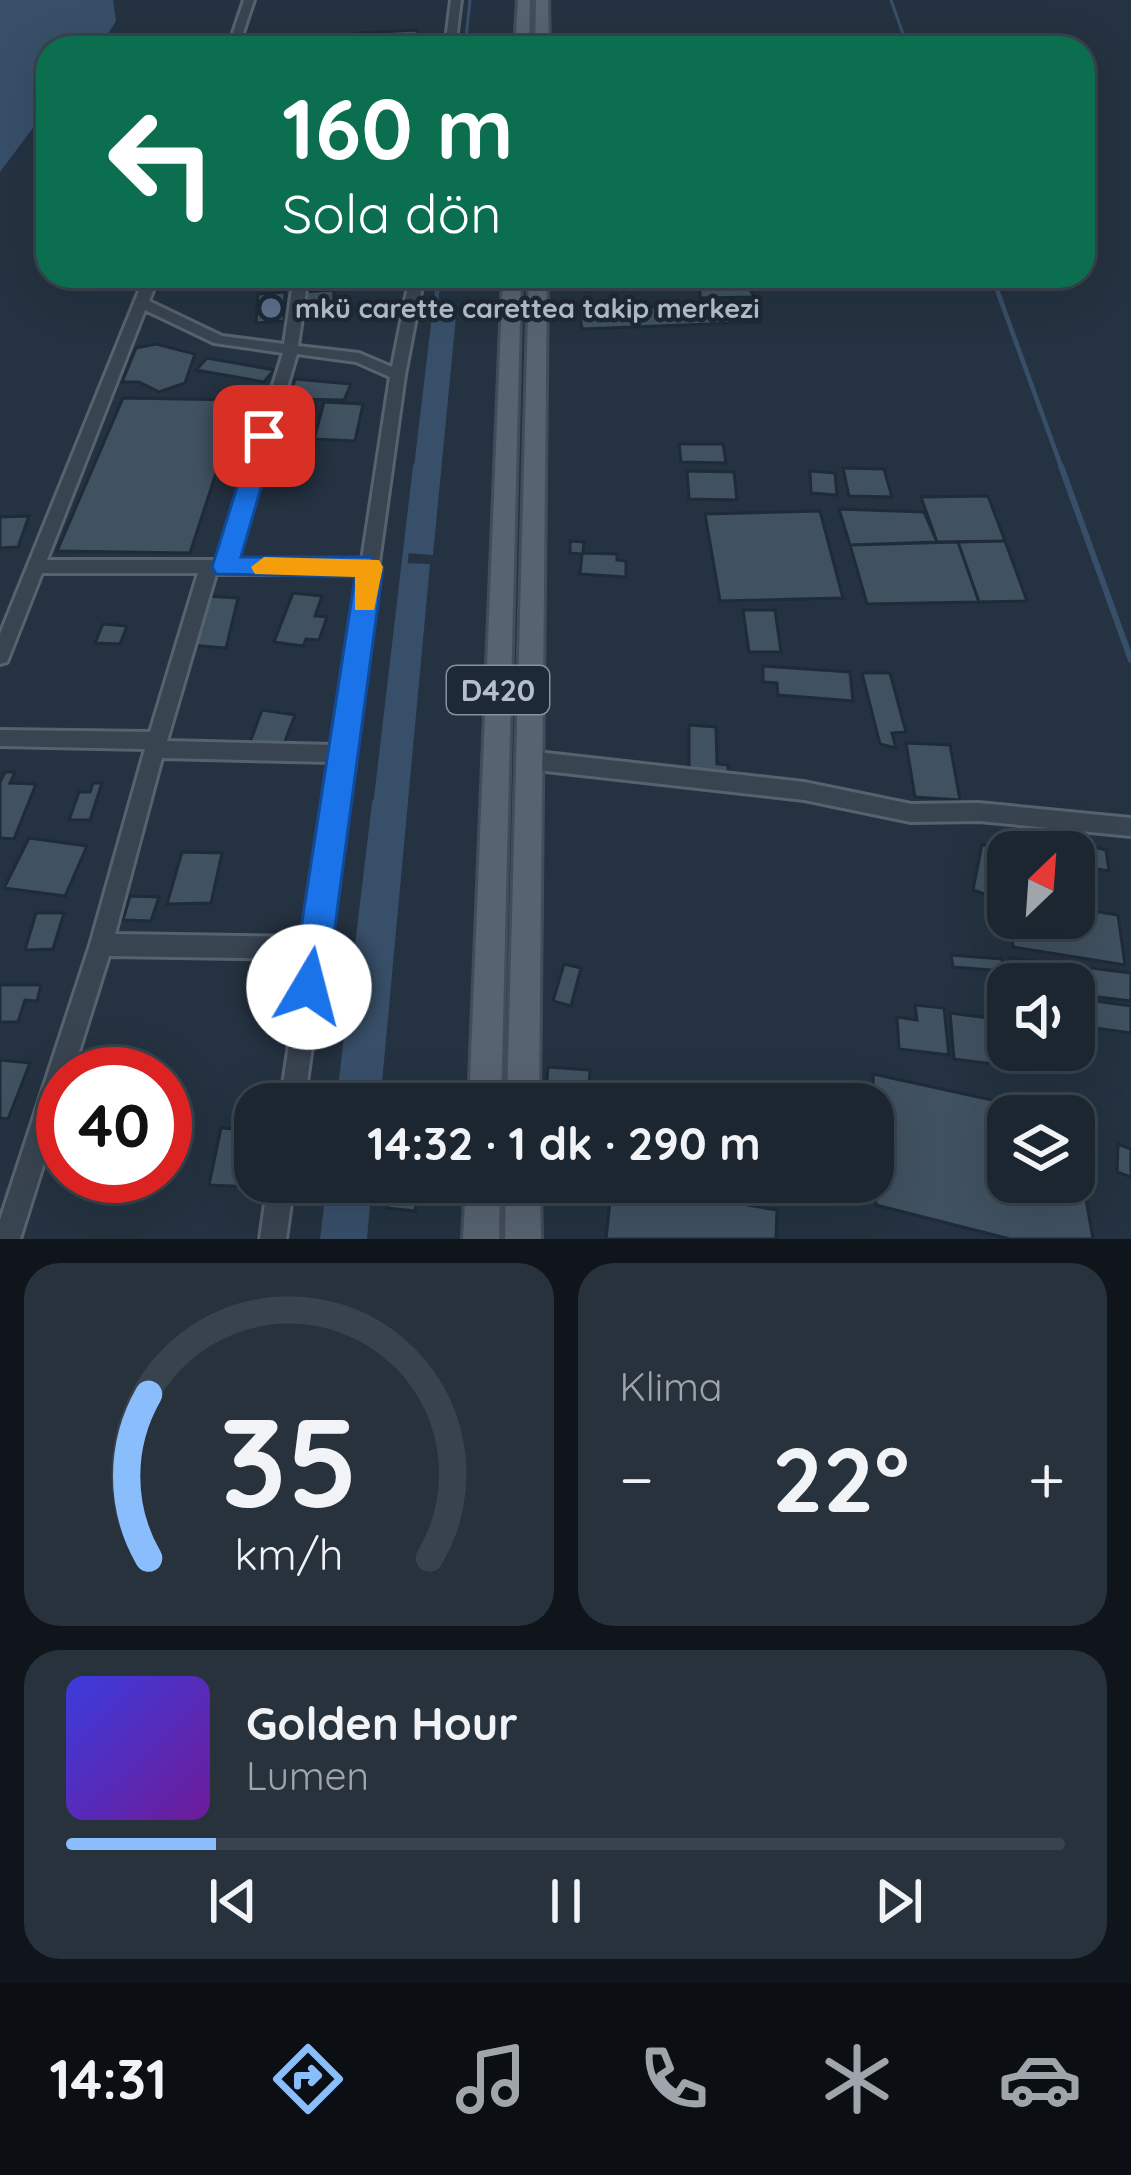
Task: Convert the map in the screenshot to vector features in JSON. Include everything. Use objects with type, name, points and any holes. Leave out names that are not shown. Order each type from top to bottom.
[{"type":"main road","points":[[522,36],[524,0]]},
{"type":"main road","points":[[542,0],[542,36]]},
{"type":"main road","name":"D420","points":[[486,1083],[512,288]]},
{"type":"main road","name":"D420","points":[[523,1083],[538,288]]},
{"type":"main road","points":[[481,1239],[482,1203]]},
{"type":"main road","points":[[523,1203],[523,1239]]},
{"type":"street","points":[[236,36],[249,0]]},
{"type":"street","points":[[452,36],[457,0]]},
{"type":"street","points":[[0,657],[148,288]]},
{"type":"street","points":[[8,1239],[100,945],[156,745],[299,323],[294,303],[298,288]]},
{"type":"street","points":[[295,1083],[415,288]]},
{"type":"street","points":[[142,304],[219,340],[359,358],[398,375]]},
{"type":"street","points":[[38,566],[370,567]]},
{"type":"street","points":[[0,738],[343,754]]},
{"type":"street","points":[[528,760],[803,791],[911,813],[980,812],[1131,827]]},
{"type":"street","points":[[100,945],[315,948]]},
{"type":"street","points":[[273,1239],[278,1203]]},
{"type":"water","points":[[0,0],[113,0],[116,21],[107,36],[36,36],[36,124],[0,172]]},
{"type":"water","points":[[435,305],[457,306],[433,555],[406,553]]},
{"type":"water","points":[[405,563],[430,564],[382,1083],[345,1083]]},
{"type":"water","points":[[331,1203],[370,1203],[367,1239],[327,1239]]},
{"type":"building","points":[[417,30],[418,36],[348,36]]},
{"type":"building","points":[[700,288],[750,288],[754,297],[700,298]]},
{"type":"building","points":[[334,290],[333,312],[299,309],[301,292]]},
{"type":"building","name":"mkü carette carettea takip merkezi","points":[[285,292],[284,321],[256,323],[258,294]]},
{"type":"building","points":[[754,305],[760,322],[582,329],[579,308]]},
{"type":"building","points":[[156,344],[195,354],[185,383],[159,392],[139,382],[122,382],[136,348]]},
{"type":"building","points":[[207,358],[274,370],[264,382],[196,370]]},
{"type":"building","points":[[295,379],[351,384],[344,400],[289,399]]},
{"type":"building","points":[[123,398],[240,400],[190,553],[57,551]]},
{"type":"building","points":[[288,402],[316,403],[307,438],[277,439]]},
{"type":"building","points":[[324,402],[363,404],[355,441],[314,439]]},
{"type":"building","points":[[679,444],[723,444],[726,463],[681,462]]},
{"type":"building","points":[[843,468],[884,469],[892,497],[849,496]]},
{"type":"building","points":[[687,471],[734,472],[737,500],[689,499]]},
{"type":"building","points":[[810,471],[835,473],[837,495],[811,493]]},
{"type":"building","points":[[988,496],[1005,541],[937,542],[921,497]]},
{"type":"building","points":[[839,509],[924,512],[937,542],[850,545]]},
{"type":"building","points":[[820,511],[843,598],[720,601],[705,514]]},
{"type":"building","points":[[29,516],[18,547],[0,548],[0,517]]},
{"type":"building","points":[[570,541],[584,542],[583,553],[617,554],[617,560],[626,561],[626,577],[580,574],[582,554],[570,553]]},
{"type":"building","points":[[1005,541],[1027,601],[979,602],[958,542]]},
{"type":"building","points":[[958,542],[979,602],[867,604],[850,545]]},
{"type":"building","points":[[293,593],[322,596],[315,616],[327,617],[319,640],[306,639],[303,646],[274,642]]},
{"type":"building","points":[[207,596],[238,598],[226,648],[188,645]]},
{"type":"building","points":[[743,610],[775,610],[781,652],[749,652]]},
{"type":"building","points":[[103,624],[127,626],[120,644],[95,643]]},
{"type":"building","points":[[763,666],[850,672],[853,701],[778,695],[777,683],[763,682]]},
{"type":"building","points":[[862,673],[890,673],[906,732],[892,733],[896,748],[880,744]]},
{"type":"building","points":[[262,710],[295,715],[282,749],[249,745]]},
{"type":"building","points":[[689,725],[716,727],[717,764],[728,765],[728,773],[689,770]]},
{"type":"building","points":[[906,743],[950,745],[960,800],[915,797]]},
{"type":"building","points":[[5,772],[15,772],[10,783],[36,784],[14,839],[0,838],[0,782]]},
{"type":"building","points":[[93,783],[102,783],[90,820],[69,820],[79,792],[90,792]]},
{"type":"building","points":[[29,838],[87,846],[65,896],[4,888]]},
{"type":"building","points":[[982,844],[987,846],[987,895],[973,890]]},
{"type":"building","points":[[1095,847],[1106,850],[1109,871],[1095,869]]},
{"type":"building","points":[[182,852],[222,853],[211,903],[167,904]]},
{"type":"building","points":[[130,896],[159,897],[151,921],[123,920]]},
{"type":"building","points":[[1095,911],[1118,915],[1125,965],[1013,947],[1012,939],[1095,939]]},
{"type":"building","points":[[36,913],[64,913],[53,949],[25,950]]},
{"type":"building","points":[[951,955],[1002,959],[1003,963],[987,963],[987,970],[953,967]]},
{"type":"building","points":[[1009,958],[1050,963],[1010,963]]},
{"type":"building","points":[[564,964],[581,968],[571,1006],[553,1001]]},
{"type":"building","points":[[1095,969],[1131,973],[1131,1001],[1095,997]]},
{"type":"building","points":[[0,985],[41,985],[37,1001],[25,1000],[18,1022],[0,1022]]},
{"type":"building","points":[[1095,1001],[1131,1006],[1131,1033],[1095,1028]]},
{"type":"building","points":[[915,1005],[944,1008],[949,1055],[899,1049],[897,1017],[917,1020]]},
{"type":"building","points":[[950,1013],[987,1018],[987,1063],[954,1059]]},
{"type":"building","points":[[0,1060],[30,1063],[8,1119],[0,1118]]},
{"type":"building","points":[[548,1067],[590,1070],[589,1083],[547,1083]]},
{"type":"building","points":[[873,1074],[987,1099],[987,1203],[1087,1203],[1093,1239],[1010,1239],[876,1205],[894,1203],[894,1083],[873,1083]]},
{"type":"building","points":[[221,1128],[234,1129],[234,1186],[209,1185]]},
{"type":"building","points":[[1118,1144],[1131,1149],[1131,1177],[1117,1172]]},
{"type":"building","points":[[388,1203],[416,1203],[415,1211],[387,1208]]},
{"type":"building","points":[[610,1203],[736,1203],[777,1210],[776,1239],[606,1239]]},
{"type":"waterway","points":[[466,36],[470,0]]},
{"type":"waterway","points":[[891,0],[904,36]]},
{"type":"waterway","points":[[416,469],[438,288]]},
{"type":"waterway","points":[[996,288],[1062,469]]},
{"type":"waterway","points":[[376,806],[416,466]]},
{"type":"waterway","points":[[1061,466],[1131,660]]},
{"type":"waterway","points":[[343,1083],[376,803]]},
{"type":"waterway","points":[[324,1239],[328,1203]]},
{"type":"slow traffic","points":[[264,567],[370,567],[365,603]]},
{"type":"place","name":"mkü carette carettea takip merkezi","points":[[271,308]]},
{"type":"route","points":[[264,436],[225,567],[370,567],[309,987]]}]
